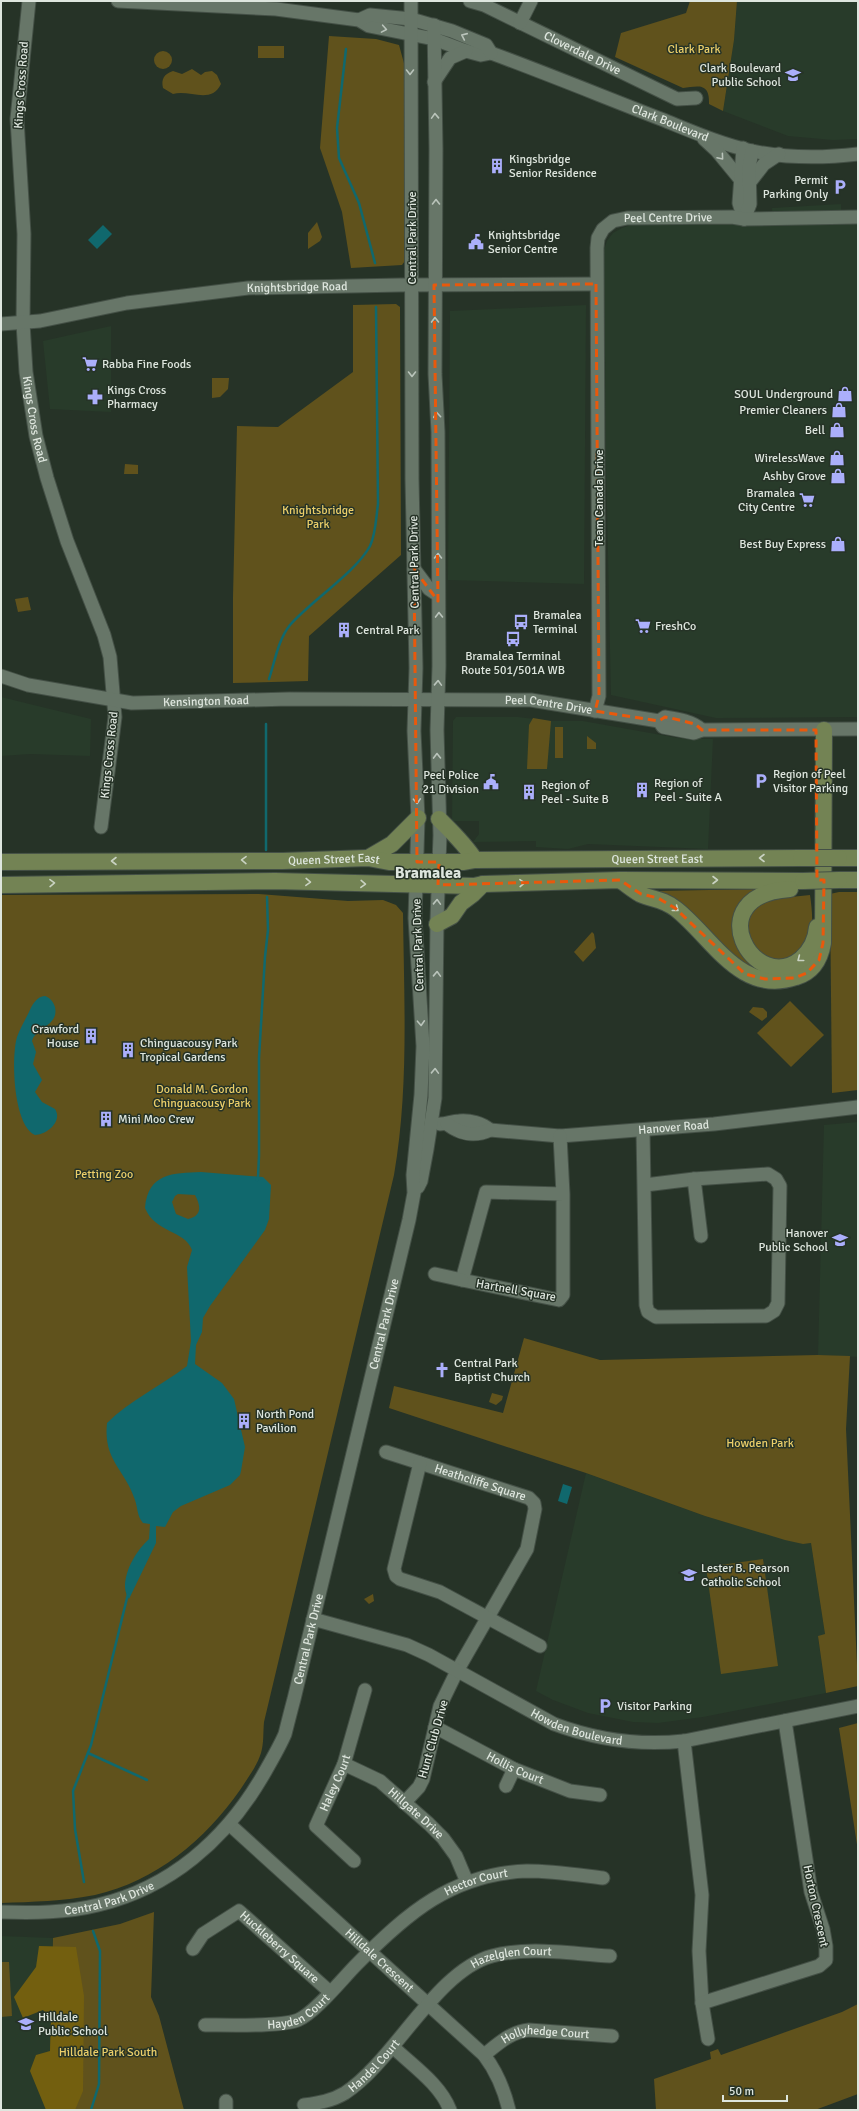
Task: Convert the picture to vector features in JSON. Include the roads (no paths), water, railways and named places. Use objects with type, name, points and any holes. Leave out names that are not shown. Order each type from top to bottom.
[{"type":"main road","points":[[620,880],[641,894],[658,898],[675,908],[723,957],[745,974],[765,979],[781,980],[794,978],[806,972],[819,960],[823,943],[820,730]]},
{"type":"main road","points":[[803,881],[794,889],[776,890],[761,896],[750,904],[742,917],[740,933],[743,944],[751,955],[765,964],[779,967],[798,962],[812,946],[816,934],[820,730]]},
{"type":"main road","points":[[368,858],[392,844],[418,818]]},
{"type":"main road","points":[[439,819],[458,840],[466,846],[475,860]]},
{"type":"main road","name":"Queen Street East","points":[[1,862],[282,861],[368,858],[389,862],[464,862],[475,860],[858,858]]},
{"type":"main road","name":"Queen Street East","points":[[1,884],[236,880],[474,886],[482,884],[620,880],[858,880]]},
{"type":"main road","points":[[437,924],[452,916],[461,903],[473,894],[482,884]]},
{"type":"street","name":"Kings Cross Road","points":[[29,1],[17,119],[24,234],[23,323],[26,372],[36,436],[67,541],[104,635],[110,657],[115,717],[100,826]]},
{"type":"street","name":"Clark Boulevard","points":[[118,1],[276,9],[359,20],[369,26],[434,39],[481,55],[491,53],[565,80],[701,136],[747,150],[779,154],[838,156],[858,154]]},
{"type":"street","name":"Central Park Drive","points":[[411,1],[414,731],[418,818],[415,918],[423,1046],[425,1123]]},
{"type":"street","name":"Cloverdale Drive","points":[[470,1],[520,23],[677,99],[696,98]]},
{"type":"street","points":[[520,23],[531,1]]},
{"type":"street","name":"Clark Boulevard","points":[[359,20],[370,15],[411,19],[434,25],[486,45],[491,53]]},
{"type":"street","name":"Central Park Drive","points":[[1,1912],[81,1909],[113,1901],[145,1889],[179,1870],[194,1858],[229,1824],[248,1802],[284,1735],[313,1620],[414,1194],[413,1175],[425,1123],[434,1098],[439,862],[438,432],[435,398],[434,285],[436,149],[434,25]]},
{"type":"street","points":[[434,82],[450,58],[466,51]]},
{"type":"street","points":[[701,136],[745,180]]},
{"type":"street","points":[[744,219],[750,204],[745,180],[747,150]]},
{"type":"street","points":[[745,180],[779,154]]},
{"type":"street","name":"Peel Centre Drive","points":[[596,284],[598,238],[603,229],[613,221],[627,218],[732,217],[744,219],[858,216]]},
{"type":"street","name":"Knightsbridge Road","points":[[1,324],[23,323],[127,303],[248,288],[596,284]]},
{"type":"street","name":"Team Canada Drive","points":[[595,711],[599,696],[596,284]]},
{"type":"street","points":[[414,569],[429,589],[438,595]]},
{"type":"street","name":"Kensington Road","points":[[1,676],[28,685],[132,703],[289,699],[438,700]]},
{"type":"street","name":"Peel Centre Drive","points":[[438,700],[530,700],[659,722],[663,727],[694,733],[702,730],[858,730]]},
{"type":"street","name":"Hanover Road","points":[[425,1123],[448,1124],[457,1132],[472,1134],[479,1134],[490,1130],[560,1136],[643,1130],[858,1106]]},
{"type":"street","points":[[643,1130],[646,1305],[648,1312],[656,1317],[766,1316],[774,1311],[778,1304],[780,1194],[780,1186],[776,1179],[768,1174],[694,1179],[645,1185]]},
{"type":"street","name":"Hartnell Square","points":[[435,1274],[559,1300],[563,1296],[563,1194],[560,1136]]},
{"type":"street","points":[[694,1179],[701,1236]]},
{"type":"street","name":"Hartnell Square","points":[[462,1280],[486,1192],[563,1194]]},
{"type":"street","name":"Heathcliffe Square","points":[[386,1452],[529,1498],[534,1503],[535,1509],[527,1549],[457,1671]]},
{"type":"street","name":"Heathcliffe Square","points":[[420,1463],[394,1569],[396,1576],[400,1579],[440,1592],[489,1617],[540,1646]]},
{"type":"street","name":"Howden Boulevard","points":[[313,1620],[407,1645],[537,1716],[575,1732],[605,1739],[639,1743],[684,1741],[858,1706]]},
{"type":"street","name":"Hunt Club Drive","points":[[404,1802],[419,1787],[423,1779],[440,1706],[457,1671]]},
{"type":"street","name":"Haley Court","points":[[354,1861],[316,1826],[344,1764],[365,1690]]},
{"type":"street","name":"Horton Crescent","points":[[702,2003],[819,1966],[826,1960],[823,1929],[811,1892],[785,1721]]},
{"type":"street","name":"Hollis Court","points":[[435,1727],[514,1769],[570,1791],[600,1795]]},
{"type":"street","points":[[684,1741],[702,1895],[698,1951],[702,2003],[708,2039]]},
{"type":"street","name":"Hillgate Drive","points":[[344,1764],[380,1781],[443,1838],[456,1856],[468,1882]]},
{"type":"street","points":[[506,1786],[514,1769]]},
{"type":"street","name":"Hilldale Crescent","points":[[229,1824],[484,2054],[505,2092],[509,2110]]},
{"type":"street","name":"Hector Court","points":[[370,1951],[409,1914],[453,1887],[468,1882],[498,1874],[528,1871],[603,1878]]},
{"type":"street","name":"Huckleberry Square","points":[[192,1949],[203,1934],[239,1911],[330,1992]]},
{"type":"street","name":"Hazelglen Court","points":[[429,2004],[458,1974],[490,1956],[521,1950],[610,1956]]},
{"type":"street","name":"Hayden Court","points":[[205,2026],[296,2021],[305,2017],[370,1951]]},
{"type":"street","name":"Handel Court","points":[[304,2105],[326,2101],[343,2094],[358,2083],[392,2048],[429,2004]]},
{"type":"street","name":"Hollyhedge Court","points":[[484,2054],[509,2035],[523,2030],[612,2036]]},
{"type":"street","points":[[392,2048],[433,2084],[446,2099],[450,2110]]},
{"type":"water","points":[[103,225],[112,234],[97,249],[88,240]]},
{"type":"water","points":[[42,996],[45,996],[53,1003],[55,1013],[51,1022],[34,1036],[32,1041],[36,1052],[33,1064],[42,1080],[35,1092],[42,1102],[55,1109],[57,1118],[49,1130],[35,1135],[28,1129],[22,1118],[18,1105],[14,1074],[14,1059],[17,1037],[21,1028],[35,1001]]},
{"type":"water","points":[[201,1172],[263,1177],[271,1185],[269,1219],[265,1230],[210,1306],[203,1318],[202,1332],[196,1345],[195,1364],[222,1383],[234,1399],[245,1447],[240,1475],[230,1485],[181,1506],[173,1512],[165,1527],[156,1526],[156,1543],[129,1599],[125,1589],[127,1573],[132,1560],[149,1539],[150,1524],[143,1523],[141,1520],[131,1489],[111,1456],[108,1447],[107,1423],[126,1407],[187,1366],[191,1341],[187,1267],[192,1250],[188,1243],[183,1239],[156,1222],[145,1208],[147,1196],[157,1181],[164,1177],[181,1173]],"holes":[[[178,1194],[195,1195],[199,1207],[196,1216],[188,1219],[176,1214],[172,1202],[175,1196]]]},
{"type":"water","points":[[563,1484],[572,1487],[567,1504],[558,1501]]},
{"type":"waterway","points":[[346,49],[337,128],[339,158],[359,203],[375,263]]},
{"type":"waterway","points":[[269,679],[282,637],[290,625],[355,566],[370,546],[374,536],[378,504],[376,307]]},
{"type":"waterway","points":[[266,724],[266,850]]},
{"type":"waterway","points":[[257,1180],[259,1156],[259,1058],[268,930],[267,897]]},
{"type":"waterway","points":[[84,1882],[75,1829],[73,1791],[91,1745],[128,1594]]},
{"type":"waterway","points":[[88,1753],[147,1780]]},
{"type":"waterway","points":[[91,2110],[99,2084],[100,1951],[93,1931]]},
{"type":"place","name":"Clark Boulevard Public School","points":[[793,75]]},
{"type":"place","name":"Kingsbridge Senior Residence","points":[[497,166]]},
{"type":"place","name":"Permit Parking Only","points":[[840,187]]},
{"type":"place","name":"Knightsbridge Senior Centre","points":[[476,242]]},
{"type":"place","name":"Rabba Fine Foods","points":[[90,364]]},
{"type":"place","name":"SOUL Underground","points":[[845,394]]},
{"type":"place","name":"Kings Cross Pharmacy","points":[[95,397]]},
{"type":"place","name":"Premier Cleaners","points":[[839,410]]},
{"type":"place","name":"Bell","points":[[837,430]]},
{"type":"place","name":"WirelessWave","points":[[837,458]]},
{"type":"place","name":"Ashby Grove","points":[[838,476]]},
{"type":"place","name":"Bramalea City Centre","points":[[807,500]]},
{"type":"place","name":"Best Buy Express","points":[[838,544]]},
{"type":"place","name":"Bramalea Terminal","points":[[521,622]]},
{"type":"place","name":"FreshCo","points":[[643,626]]},
{"type":"place","name":"Central Park","points":[[344,630]]},
{"type":"place","name":"Bramalea Terminal Route 501/501A WB","points":[[513,639]]},
{"type":"place","name":"Region of Peel Visitor Parking","points":[[761,781]]},
{"type":"place","name":"Peel Police 21 Division","points":[[491,782]]},
{"type":"place","name":"Region of Peel - Suite A","points":[[642,790]]},
{"type":"place","name":"Region of Peel - Suite B","points":[[529,792]]},
{"type":"place","name":"Crawford House","points":[[91,1036]]},
{"type":"place","name":"Chinguacousy Park Tropical Gardens","points":[[128,1050]]},
{"type":"place","name":"Mini Moo Crew","points":[[106,1119]]},
{"type":"place","name":"Hanover Public School","points":[[840,1240]]},
{"type":"place","name":"Central Park Baptist Church","points":[[442,1370]]},
{"type":"place","name":"North Pond Pavilion","points":[[244,1421]]},
{"type":"place","name":"Lester B. Pearson Catholic School","points":[[689,1575]]},
{"type":"place","name":"Visitor Parking","points":[[605,1706]]},
{"type":"place","name":"Hilldale Public School","points":[[26,2024]]},
{"type":"district","name":"Bramalea","points":[[428,872]]},
{"type":"park label","name":"Clark Park","points":[[694,49]]},
{"type":"park label","name":"Knightsbridge Park","points":[[318,517]]},
{"type":"park label","name":"Donald M. Gordon Chinguacousy Park","points":[[202,1096]]},
{"type":"park label","name":"Petting Zoo","points":[[104,1174]]},
{"type":"park label","name":"Howden Park","points":[[760,1443]]},
{"type":"park label","name":"Hilldale Park South","points":[[108,2052]]}]
